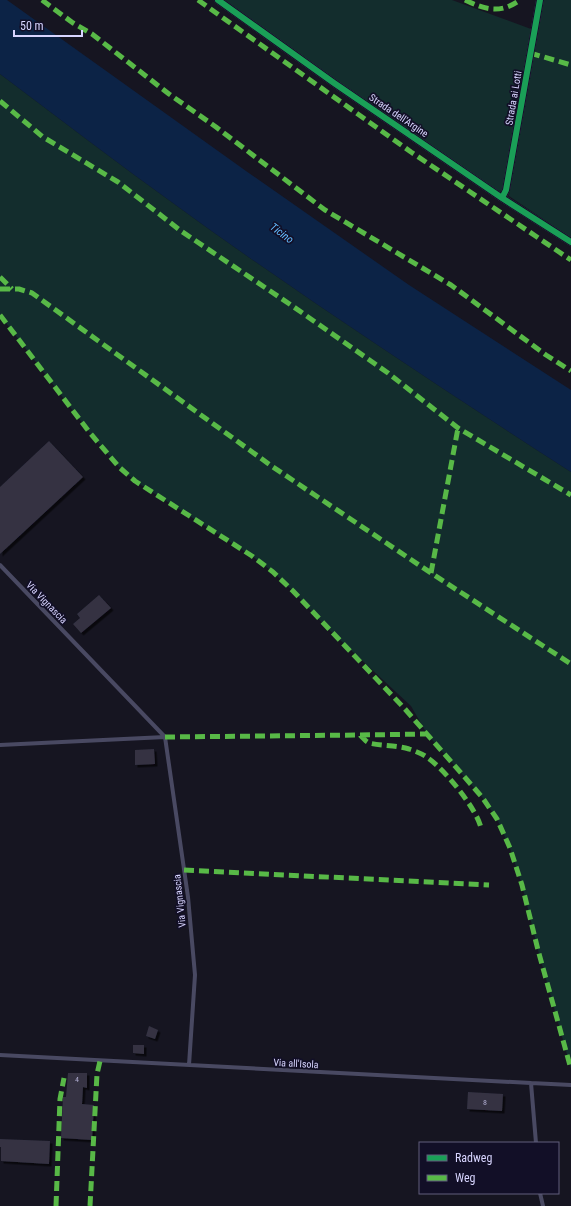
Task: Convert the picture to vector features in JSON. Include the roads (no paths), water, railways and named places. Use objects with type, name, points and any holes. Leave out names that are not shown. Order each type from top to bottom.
[{"type":"street","name":"Strada dell'Argine","points":[[218,0],[334,83],[502,198],[571,242]]},
{"type":"street","name":"Strada ai Lotti","points":[[502,198],[506,190],[540,0]]},
{"type":"lane","name":"Via Vignascia","points":[[0,565],[165,737],[188,897],[195,975],[189,1065]]},
{"type":"lane","points":[[0,745],[165,737]]},
{"type":"lane","name":"Via all'Isola","points":[[0,1056],[571,1085]]},
{"type":"lane","points":[[531,1083],[536,1142]]},
{"type":"lane","points":[[540,1194],[543,1206]]},
{"type":"water","name":"Ticino","points":[[0,0],[7,0],[246,171],[409,285],[571,390],[571,472],[422,375],[225,241],[0,74]]}]
